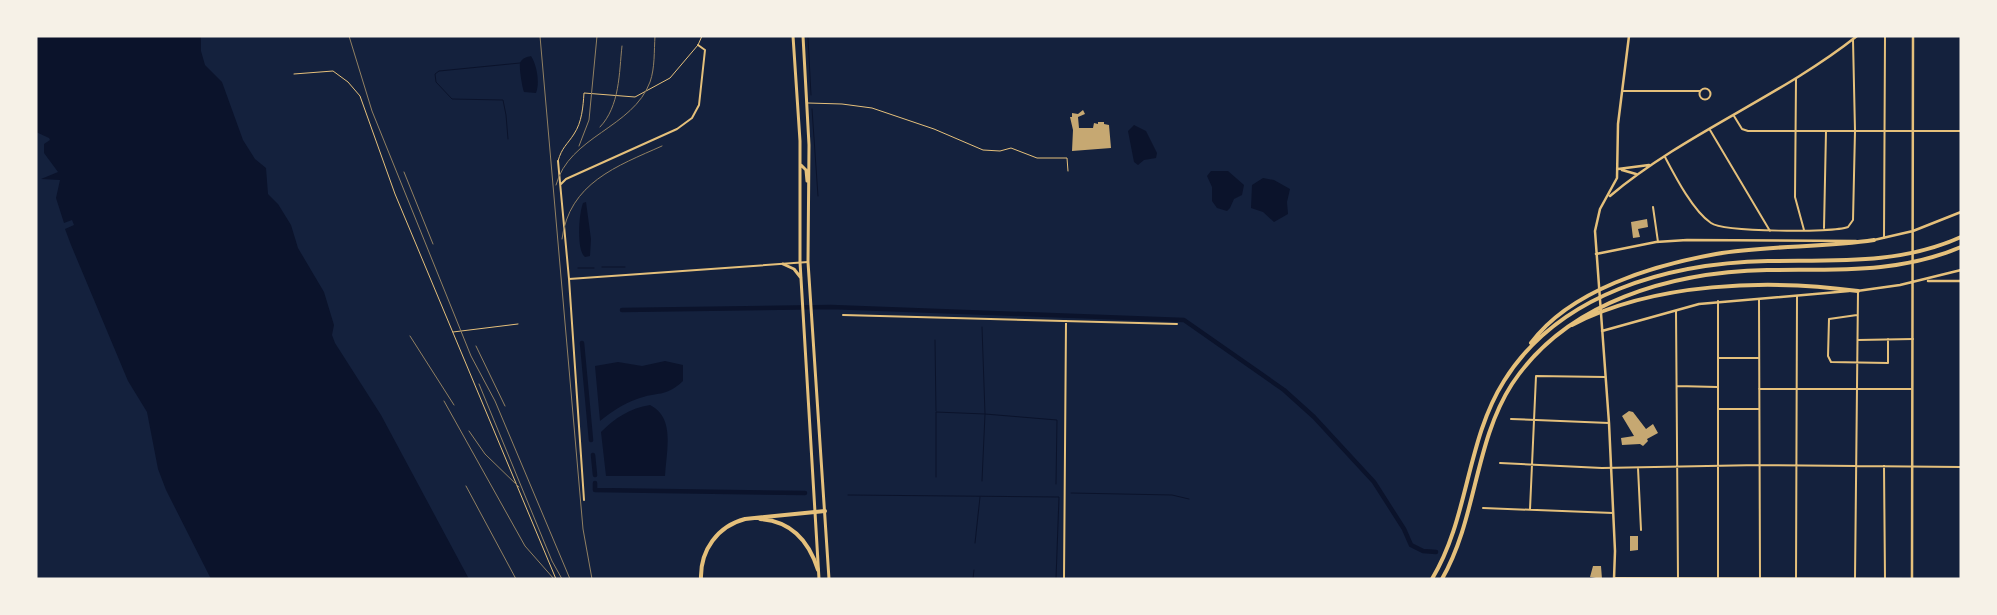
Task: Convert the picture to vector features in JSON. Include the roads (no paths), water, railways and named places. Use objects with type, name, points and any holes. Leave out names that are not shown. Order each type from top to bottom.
[{"type":"highway","points":[[1521,357],[1553,325],[1580,306],[1620,288],[1685,271],[1730,264],[1891,258],[1936,247],[1961,237]]},
{"type":"highway","points":[[1432,579],[1452,538],[1484,421],[1496,394],[1521,357],[1550,322],[1580,300],[1620,282],[1687,260],[1717,254],[1874,240]]},
{"type":"highway","points":[[1442,579],[1461,539],[1498,412],[1511,386],[1528,362],[1559,332],[1611,301],[1680,282],[1738,272],[1891,267],[1936,256],[1961,247]]},
{"type":"highway","points":[[1581,318],[1621,304],[1674,293],[1754,286],[1823,286],[1858,291]]},
{"type":"highway","points":[[700,579],[705,553],[716,535],[734,522],[745,519],[825,511]]},
{"type":"highway","points":[[745,519],[772,520],[794,530],[810,548],[818,570]]},
{"type":"main road","points":[[793,36],[800,165],[800,262],[819,579]]},
{"type":"main road","points":[[802,36],[807,104],[808,262],[829,579]]},
{"type":"main road","points":[[1614,578],[1609,423],[1596,254],[1596,220],[1600,209],[1614,186],[1618,169],[1618,124],[1629,36]]},
{"type":"main road","points":[[1608,196],[1651,165],[1796,78],[1858,36]]},
{"type":"main road","points":[[1910,579],[1914,467],[1913,36]]},
{"type":"main road","points":[[800,165],[806,172],[809,199]]},
{"type":"main road","points":[[1618,169],[1651,165]]},
{"type":"main road","points":[[1618,169],[1637,174]]},
{"type":"main road","points":[[1596,254],[1658,242],[1724,239],[1874,240],[1913,230],[1961,212]]},
{"type":"main road","points":[[783,264],[794,269],[801,278]]},
{"type":"main road","points":[[1922,281],[1961,270]]},
{"type":"main road","points":[[1602,331],[1676,310],[1718,301],[1858,291],[1922,281],[1961,281]]},
{"type":"street","points":[[1884,238],[1885,36]]},
{"type":"street","points":[[1665,157],[1695,206],[1711,224],[1720,227],[1770,231],[1844,228],[1853,220],[1855,130],[1853,40]]},
{"type":"street","points":[[561,184],[566,179],[677,129],[692,118],[700,105],[705,50],[698,45]]},
{"type":"street","points":[[1796,78],[1795,197],[1804,230]]},
{"type":"street","points":[[1622,91],[1700,91],[1707,88],[1710,90],[1708,99],[1702,99],[1700,91]]},
{"type":"street","points":[[1734,116],[1742,129],[1748,131],[1961,131]]},
{"type":"street","points":[[1710,130],[1770,231]]},
{"type":"street","points":[[1824,228],[1826,130]]},
{"type":"street","points":[[558,161],[569,279],[584,500]]},
{"type":"street","points":[[1653,207],[1658,242]]},
{"type":"street","points":[[569,279],[808,262]]},
{"type":"street","points":[[1855,579],[1858,291]]},
{"type":"street","points":[[1796,578],[1797,295]]},
{"type":"street","points":[[1759,298],[1760,579]]},
{"type":"street","points":[[1718,301],[1718,578]]},
{"type":"street","points":[[1676,310],[1678,579]]},
{"type":"street","points":[[843,315],[1177,324]]},
{"type":"street","points":[[1858,315],[1829,319],[1828,356],[1831,362],[1888,364],[1888,340]]},
{"type":"street","points":[[1064,579],[1066,321]]},
{"type":"street","points":[[1857,340],[1913,339]]},
{"type":"street","points":[[1719,358],[1759,358]]},
{"type":"street","points":[[1530,509],[1536,376],[1605,377]]},
{"type":"street","points":[[1677,386],[1718,387]]},
{"type":"street","points":[[1759,389],[1913,389]]},
{"type":"street","points":[[1718,409],[1759,409]]},
{"type":"street","points":[[1511,419],[1609,423]]},
{"type":"street","points":[[1500,463],[1532,466],[1610,467],[1760,465],[1961,467]]},
{"type":"street","points":[[1884,466],[1885,579]]},
{"type":"street","points":[[1638,467],[1641,530]]},
{"type":"street","points":[[1484,508],[1613,513]]},
{"type":"street","points":[[1614,578],[1910,579]]},
{"type":"lane","points":[[558,161],[562,147],[574,135],[581,122],[584,93],[635,97],[670,78],[698,45],[702,36]]},
{"type":"lane","points":[[294,74],[334,71],[348,82],[360,96],[395,194],[556,579]]},
{"type":"lane","points":[[807,104],[842,104],[872,108],[934,129],[983,150],[1000,151],[1011,148],[1037,158],[1066,158],[1068,171]]},
{"type":"lane","points":[[453,332],[518,324]]},
{"type":"water","points":[[36,36],[201,36],[201,51],[205,65],[222,82],[243,140],[255,159],[266,168],[268,194],[278,204],[291,225],[298,248],[324,292],[334,325],[332,335],[335,343],[381,415],[469,579],[211,579],[166,490],[158,469],[147,412],[128,381],[71,245],[65,229],[74,225],[72,220],[64,223],[56,198],[60,180],[41,179],[58,172],[44,153],[44,144],[50,140],[49,138],[36,132]]},
{"type":"water","points":[[531,56],[537,74],[538,84],[536,93],[524,92],[521,77],[520,63],[526,57]]},
{"type":"water","points":[[1134,125],[1146,131],[1157,153],[1156,158],[1144,160],[1138,165],[1134,162],[1128,131]]},
{"type":"water","points":[[1211,171],[1228,171],[1244,185],[1242,195],[1234,199],[1227,211],[1217,208],[1212,201],[1212,187],[1207,176]]},
{"type":"water","points":[[1263,178],[1274,180],[1290,189],[1287,202],[1288,214],[1274,222],[1263,212],[1251,208],[1252,185]]},
{"type":"water","points":[[586,202],[591,239],[590,256],[585,257],[580,247],[579,231],[583,203]]},
{"type":"water","points":[[665,361],[683,365],[683,381],[666,392],[627,403],[600,421],[595,366],[618,362],[642,366]]},
{"type":"water","points":[[650,405],[663,418],[668,436],[665,476],[606,476],[601,432],[623,414]]},
{"type":"waterway","points":[[808,38],[811,95]]},
{"type":"waterway","points":[[508,139],[503,100],[452,99],[436,82],[435,74],[439,71],[520,63]]},
{"type":"waterway","points":[[812,109],[818,196]]},
{"type":"waterway","points":[[602,267],[625,267]]},
{"type":"waterway","points":[[578,268],[594,268]]},
{"type":"waterway","points":[[622,310],[831,307],[1184,320],[1284,390],[1314,417],[1374,482],[1404,529],[1411,545],[1423,551],[1436,552]]},
{"type":"waterway","points":[[936,477],[936,412],[985,414],[982,327]]},
{"type":"waterway","points":[[935,340],[936,411]]},
{"type":"waterway","points":[[582,343],[591,440]]},
{"type":"waterway","points":[[982,481],[985,414],[1057,420],[1056,484]]},
{"type":"waterway","points":[[593,455],[595,475]]},
{"type":"waterway","points":[[595,483],[595,490],[805,493]]},
{"type":"waterway","points":[[1071,493],[1172,495],[1189,499]]},
{"type":"waterway","points":[[848,495],[1059,497],[1056,579]]},
{"type":"waterway","points":[[975,543],[980,497]]},
{"type":"waterway","points":[[973,579],[974,570]]},
{"type":"railway","points":[[349,36],[372,111],[471,356],[495,401],[570,579]]},
{"type":"railway","points":[[540,36],[583,529],[592,579]]},
{"type":"railway","points":[[579,146],[589,120],[597,36]]},
{"type":"railway","points":[[556,185],[563,168],[574,155],[630,111],[642,98],[652,77],[655,36]]},
{"type":"railway","points":[[600,127],[607,119],[615,99],[622,46]]},
{"type":"railway","points":[[562,239],[566,220],[574,204],[585,190],[612,169],[662,146]]},
{"type":"railway","points":[[404,172],[433,244]]},
{"type":"railway","points":[[410,336],[454,405]]},
{"type":"railway","points":[[476,346],[505,406]]},
{"type":"railway","points":[[479,384],[552,561],[562,579]]},
{"type":"railway","points":[[444,401],[525,546],[554,579]]},
{"type":"railway","points":[[469,431],[485,454],[519,487]]},
{"type":"railway","points":[[466,486],[516,579]]}]
